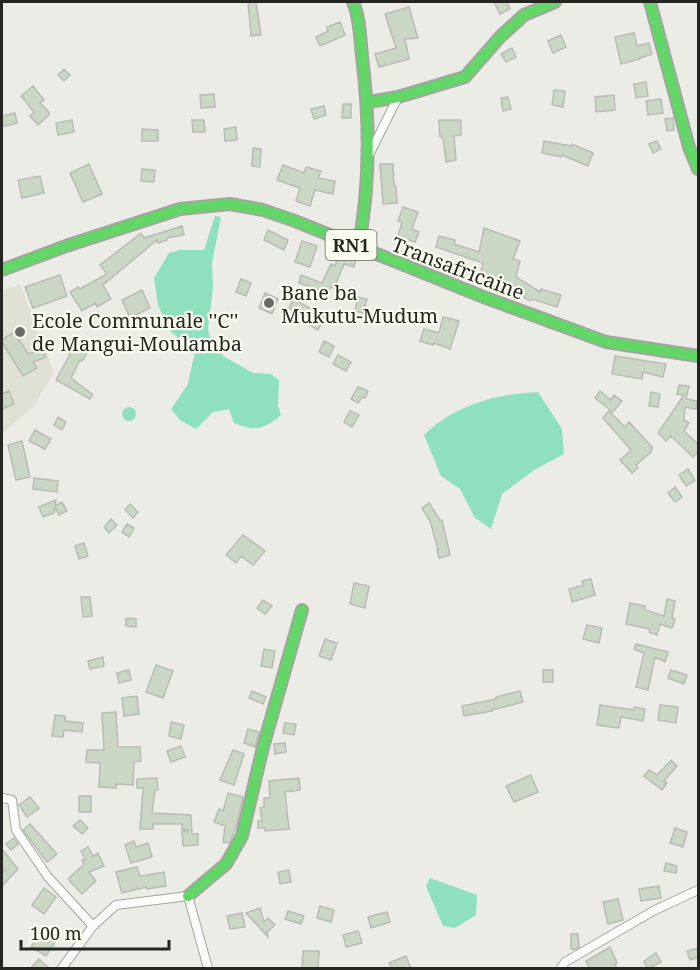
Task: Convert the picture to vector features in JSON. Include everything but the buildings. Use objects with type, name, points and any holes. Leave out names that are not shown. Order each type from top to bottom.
[{"type":"main road","points":[[353,2],[357,11],[369,102],[365,219],[358,248]]},
{"type":"main road","points":[[369,102],[398,97],[465,77],[524,15],[555,2]]},
{"type":"main road","points":[[650,2],[689,147],[699,169]]},
{"type":"main road","name":"Transafricaine","points":[[2,270],[66,246],[180,209],[230,204],[263,210],[295,221],[560,327],[606,342],[699,356]]},
{"type":"main road","points":[[188,896],[226,864],[242,836],[263,747],[302,610]]},
{"type":"street","points":[[369,154],[398,97]]},
{"type":"street","points":[[2,798],[12,800],[16,830],[48,877],[93,926]]},
{"type":"street","points":[[561,969],[565,962],[655,910],[699,890]]},
{"type":"street","points":[[62,969],[93,926],[116,905],[188,896],[208,969]]},
{"type":"shaded area","points":[[215,216],[221,217],[212,263],[213,287],[208,329],[212,345],[225,357],[253,373],[271,374],[279,380],[278,406],[281,415],[259,428],[248,428],[234,423],[229,409],[213,412],[196,429],[180,420],[171,409],[188,384],[195,351],[170,331],[158,305],[154,278],[169,253],[180,250],[204,250]]},
{"type":"shaded area","name":"Ecole Communale ''C'' de Mangui-Moulamba","points":[[20,284],[54,373],[33,407],[2,434],[2,291]]},
{"type":"shaded area","points":[[538,392],[562,429],[564,454],[534,470],[502,494],[491,529],[475,518],[460,489],[441,476],[424,435],[449,416],[477,403],[507,395]]},
{"type":"shaded area","points":[[129,407],[134,409],[136,414],[134,419],[129,421],[124,419],[122,414],[124,409]]},
{"type":"shaded area","points":[[430,878],[477,895],[476,915],[455,928],[443,926],[426,886]]},
{"type":"traffic: fast","points":[[353,2],[359,28],[368,128],[367,176],[358,248]]},
{"type":"traffic: fast","points":[[369,102],[398,97],[465,77],[500,37],[524,15],[555,2]]},
{"type":"traffic: fast","points":[[650,2],[689,147],[698,169]]},
{"type":"traffic: fast","points":[[2,270],[66,246],[180,209],[230,204],[263,210],[295,221],[486,298],[606,342],[698,356]]},
{"type":"traffic: fast","points":[[188,896],[226,864],[242,836],[263,747],[302,610]]},
{"type":"place","name":"Bane ba Mukutu-Mudum","points":[[269,303]]},
{"type":"place","name":"Ecole Communale ''C'' de Mangui-Moulamba","points":[[20,332]]}]
